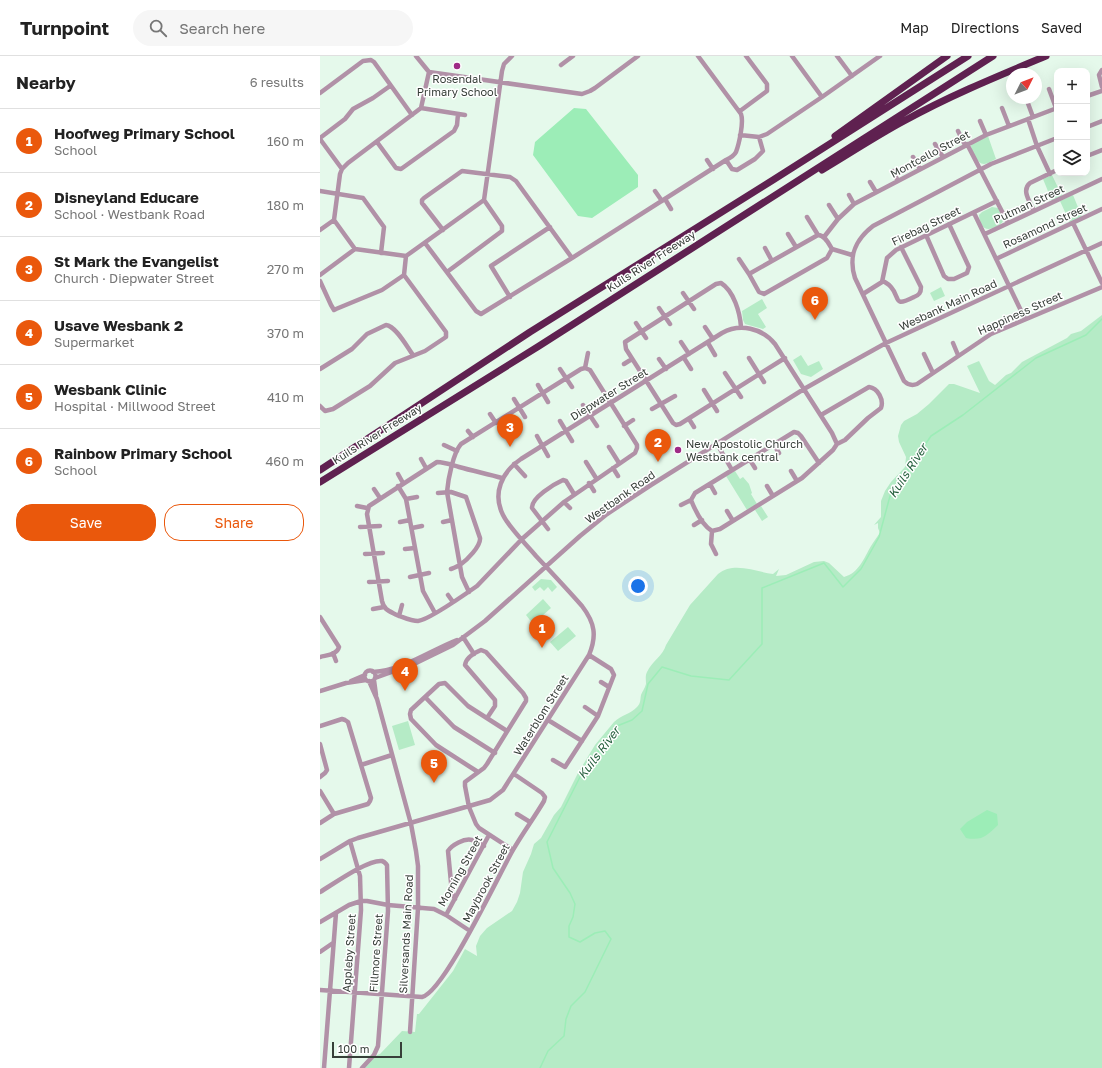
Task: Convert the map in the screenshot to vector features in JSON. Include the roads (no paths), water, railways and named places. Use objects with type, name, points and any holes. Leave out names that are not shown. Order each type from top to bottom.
[{"type":"highway","points":[[773,180],[792,164],[947,56]]},
{"type":"highway","name":"Kuils River Freeway","points":[[320,470],[530,332],[968,56]]},
{"type":"highway","name":"Kuils River Freeway","points":[[320,482],[539,346],[993,56]]},
{"type":"highway","points":[[792,184],[807,180],[903,122],[941,102],[1046,56]]},
{"type":"street","points":[[416,56],[429,72],[582,94],[595,88],[635,57]]},
{"type":"street","points":[[447,272],[502,231],[502,226],[484,200],[504,64],[512,56]]},
{"type":"street","points":[[560,65],[573,56]]},
{"type":"street","points":[[740,111],[767,91],[768,88],[767,84],[746,56]]},
{"type":"street","points":[[792,56],[822,97]]},
{"type":"street","points":[[837,56],[852,76]]},
{"type":"street","points":[[740,135],[759,137],[767,134],[880,56]]},
{"type":"street","points":[[425,243],[479,313],[483,314],[726,160],[735,153],[740,135],[742,118],[740,111],[700,57]]},
{"type":"street","points":[[320,93],[363,60],[368,60],[374,62],[412,115]]},
{"type":"street","points":[[1102,70],[1099,75],[1102,87]]},
{"type":"street","points":[[429,72],[421,108],[342,169],[340,174],[334,220],[355,249],[406,256],[484,200]]},
{"type":"street","points":[[342,169],[320,139],[345,119],[353,109],[373,98],[390,86]]},
{"type":"street","points":[[1050,89],[1055,104]]},
{"type":"street","points":[[1090,95],[1102,91]]},
{"type":"street","points":[[1027,104],[1037,146],[1050,174]]},
{"type":"street","points":[[421,108],[465,115]]},
{"type":"street","points":[[1002,108],[1009,126]]},
{"type":"street","name":"Montcello Street","points":[[824,237],[838,219],[854,204],[986,135],[1054,109]]},
{"type":"street","points":[[377,142],[396,168],[401,169],[454,131],[457,125],[458,114]]},
{"type":"street","points":[[980,121],[986,135]]},
{"type":"street","points":[[1090,126],[1102,122]]},
{"type":"street","points":[[958,131],[1008,223]]},
{"type":"street","points":[[726,160],[732,169],[737,170],[759,156],[764,150],[759,137]]},
{"type":"street","points":[[886,343],[852,270],[852,255],[863,235],[873,226],[980,170],[1054,139]]},
{"type":"street","points":[[935,144],[943,157]]},
{"type":"street","points":[[1090,155],[1102,150]]},
{"type":"street","points":[[913,157],[920,169]]},
{"type":"street","points":[[707,160],[712,168]]},
{"type":"street","points":[[443,230],[422,203],[424,198],[462,171],[510,177],[514,179],[572,258]]},
{"type":"street","points":[[893,171],[898,181]]},
{"type":"street","points":[[1034,211],[1026,192],[1026,186],[1054,172]]},
{"type":"street","name":"Putman Street","points":[[985,234],[1102,179]]},
{"type":"street","points":[[870,182],[876,192]]},
{"type":"street","points":[[320,191],[365,200],[384,227],[381,253]]},
{"type":"street","points":[[655,191],[672,209]]},
{"type":"street","points":[[849,195],[854,204]]},
{"type":"street","name":"Firebag Street","points":[[883,281],[887,258],[892,252],[996,201]]},
{"type":"street","points":[[829,205],[838,219]]},
{"type":"street","name":"Rosamond Street","points":[[996,259],[1102,209]]},
{"type":"street","points":[[974,213],[1025,319]]},
{"type":"street","points":[[807,217],[818,235],[824,237],[832,250],[852,255]]},
{"type":"street","points":[[320,230],[334,220]]},
{"type":"street","points":[[1073,223],[1102,283]]},
{"type":"street","points":[[926,235],[944,276],[954,279],[967,272],[969,267],[950,224]]},
{"type":"street","points":[[510,297],[491,266],[550,227]]},
{"type":"street","points":[[788,234],[796,247]]},
{"type":"street","points":[[748,274],[818,235]]},
{"type":"street","name":"Wesbank Main Road","points":[[804,389],[886,343],[1010,287],[1102,243]]},
{"type":"street","points":[[863,294],[880,285],[883,281],[891,286],[897,299],[901,302],[917,296],[921,292],[921,288],[901,247]]},
{"type":"street","points":[[765,248],[772,261]]},
{"type":"street","points":[[320,275],[355,249]]},
{"type":"street","points":[[739,259],[759,292],[766,294],[827,258],[832,250]]},
{"type":"street","points":[[320,406],[325,411],[333,410],[370,386],[395,363],[425,350],[446,337],[446,333],[404,275],[406,256]]},
{"type":"street","points":[[320,281],[331,305],[334,310],[336,310],[382,290],[404,275]]},
{"type":"street","points":[[691,500],[706,526],[712,531],[718,531],[797,481],[833,450],[836,444],[835,438],[786,358],[770,338],[754,330],[741,327],[737,305],[721,283],[716,284],[665,316],[628,340],[625,344],[626,349],[632,359],[674,424],[680,424],[689,419],[786,358]]},
{"type":"street","name":"Happiness Street","points":[[886,343],[904,381],[908,384],[915,384],[991,334],[1102,287]]},
{"type":"street","points":[[684,293],[694,309]]},
{"type":"street","points":[[659,308],[670,324]]},
{"type":"street","points":[[636,323],[646,338]]},
{"type":"street","points":[[320,369],[352,349],[370,332],[386,325],[390,325],[394,329],[413,355]]},
{"type":"street","points":[[705,327],[713,339]]},
{"type":"street","name":"Diepwater Street","points":[[502,478],[514,464],[610,403],[713,339],[727,331],[741,327]]},
{"type":"street","points":[[681,342],[689,354]]},
{"type":"street","points":[[708,343],[715,355]]},
{"type":"street","points":[[953,343],[958,355]]},
{"type":"street","points":[[585,368],[588,353]]},
{"type":"street","points":[[924,354],[933,373]]},
{"type":"street","points":[[684,358],[691,369]]},
{"type":"street","points":[[749,358],[764,382]]},
{"type":"street","points":[[624,364],[632,359]]},
{"type":"street","points":[[659,359],[666,369]]},
{"type":"street","points":[[469,592],[463,581],[447,492],[453,465],[460,445],[566,378],[585,368],[590,370],[637,448],[633,455],[596,478],[564,502],[522,539],[481,582],[469,592],[435,613],[418,621],[399,616],[386,610],[369,526],[367,514],[368,508],[372,503],[437,462],[453,465],[502,478],[499,491],[500,508],[505,519],[522,539],[546,566]]},
{"type":"street","points":[[560,369],[572,387]]},
{"type":"street","points":[[726,373],[741,397]]},
{"type":"street","points":[[538,385],[548,402]]},
{"type":"street","points":[[821,415],[869,387],[878,390],[882,402],[881,408],[845,440],[836,444]]},
{"type":"street","name":"Westbank Road","points":[[462,638],[413,661],[394,668],[368,672],[370,679],[422,661],[462,638],[492,615],[607,514],[804,389]]},
{"type":"street","points":[[704,390],[717,411]]},
{"type":"street","points":[[652,409],[675,396]]},
{"type":"street","points":[[514,399],[525,417]]},
{"type":"street","points":[[583,405],[597,426]]},
{"type":"street","points":[[490,414],[496,423]]},
{"type":"street","points":[[689,419],[694,427]]},
{"type":"street","points":[[624,426],[633,420]]},
{"type":"street","points":[[560,421],[572,441]]},
{"type":"street","points":[[468,431],[473,437]]},
{"type":"street","points":[[681,505],[691,500],[694,494],[793,433],[798,433],[801,436],[818,463]]},
{"type":"street","points":[[537,436],[548,456]]},
{"type":"street","points":[[717,444],[732,470]]},
{"type":"street","points":[[444,445],[457,451]]},
{"type":"street","points":[[774,445],[779,453]]},
{"type":"street","points":[[609,447],[619,463]]},
{"type":"street","points":[[421,459],[426,468]]},
{"type":"street","points":[[750,460],[755,468]]},
{"type":"street","points":[[586,462],[596,478]]},
{"type":"street","points":[[514,464],[525,476]]},
{"type":"street","points":[[613,468],[618,476]]},
{"type":"street","points":[[791,471],[797,481]]},
{"type":"street","points":[[398,474],[403,483]]},
{"type":"street","points":[[548,529],[532,508],[532,505],[546,490],[563,480],[566,481],[574,494]]},
{"type":"street","points":[[589,483],[594,491]]},
{"type":"street","points":[[710,484],[715,493]]},
{"type":"street","points":[[398,486],[406,499],[423,591],[435,613]]},
{"type":"street","points":[[767,486],[773,496]]},
{"type":"street","points":[[374,489],[380,498]]},
{"type":"street","points":[[438,493],[447,492],[462,494],[467,498],[480,538],[479,546],[460,565],[451,569]]},
{"type":"street","points":[[406,499],[417,497]]},
{"type":"street","points":[[564,502],[570,508]]},
{"type":"street","points":[[357,506],[368,508]]},
{"type":"street","points":[[727,511],[733,521]]},
{"type":"street","points":[[400,522],[410,520]]},
{"type":"street","points":[[443,522],[452,520]]},
{"type":"street","points":[[694,525],[702,520]]},
{"type":"street","points":[[360,527],[380,526]]},
{"type":"street","points":[[412,528],[422,526]]},
{"type":"street","points":[[712,531],[711,544],[716,554]]},
{"type":"street","points":[[405,549],[415,548]]},
{"type":"street","points":[[365,554],[383,553]]},
{"type":"street","name":"Waterblom Street","points":[[320,860],[350,841],[469,807],[495,798],[503,790],[589,655],[594,637],[590,618],[582,606],[546,566]]},
{"type":"street","points":[[410,577],[429,573]]},
{"type":"street","points":[[369,582],[388,581]]},
{"type":"street","points":[[448,595],[453,602]]},
{"type":"street","points":[[399,616],[402,605]]},
{"type":"street","points":[[373,609],[384,606]]},
{"type":"street","points":[[320,617],[338,646],[338,651],[320,657]]},
{"type":"street","points":[[462,638],[474,654]]},
{"type":"street","points":[[486,718],[494,706],[494,698],[466,666],[466,661],[481,650],[484,651],[526,698],[525,704],[495,753],[484,768],[467,780],[465,784],[469,807],[477,826],[489,836],[513,850]]},
{"type":"street","points":[[333,653],[336,661]]},
{"type":"street","points":[[553,760],[565,767],[598,716],[614,675],[613,670],[589,655]]},
{"type":"street","name":"Silversands Main Road","points":[[373,672],[375,675],[370,679],[377,699],[411,824],[418,866],[418,908],[410,1032]]},
{"type":"street","points":[[320,691],[346,683],[370,679]]},
{"type":"street","points":[[601,682],[609,687]]},
{"type":"street","points":[[478,772],[436,745],[410,717],[411,710],[439,684],[445,683],[468,706],[508,731]]},
{"type":"street","points":[[425,697],[454,727],[495,753]]},
{"type":"street","points":[[585,708],[598,716]]},
{"type":"street","points":[[320,726],[342,719],[347,721],[371,798],[366,804],[334,814],[320,823]]},
{"type":"street","points":[[548,720],[582,741]]},
{"type":"street","points":[[320,744],[327,770],[326,773],[320,777]]},
{"type":"street","points":[[361,764],[392,755]]},
{"type":"street","name":"Maybrook Street","points":[[320,990],[422,997],[431,992],[448,970],[513,850],[544,801],[544,794],[514,774]]},
{"type":"street","points":[[320,791],[334,814]]},
{"type":"street","points":[[517,814],[530,822]]},
{"type":"street","name":"Morning Street","points":[[446,915],[489,836]]},
{"type":"street","points":[[455,899],[451,890],[449,849],[453,845],[469,840],[474,840],[484,846]]},
{"type":"street","name":"Appleby Street","points":[[349,1068],[361,901],[359,868],[350,841]]},
{"type":"street","name":"Fillmore Street","points":[[359,868],[380,861],[386,863],[388,867],[388,905],[377,1052],[362,1068]]},
{"type":"street","points":[[320,892],[359,868]]},
{"type":"street","points":[[320,922],[349,904],[361,901],[434,909],[470,931]]},
{"type":"street","points":[[324,1068],[336,913]]},
{"type":"street","points":[[320,952],[333,943]]},
{"type":"waterway","name":"Kuils River","points":[[540,1068],[548,1051],[564,1036],[566,1019],[571,1006],[585,992],[611,939],[605,931],[595,933],[580,942],[569,937],[569,926],[573,917],[575,904],[570,893],[553,868],[547,842],[580,777],[617,726],[632,720],[642,711],[648,684],[662,667],[691,676],[729,680],[762,644],[762,588],[824,563],[843,587],[861,569],[879,537],[890,496],[931,436],[963,415],[1036,358],[1086,335],[1102,319]]},
{"type":"place","name":"Rosendal Primary School","points":[[457,66]]},
{"type":"place","name":"Rainbow Primary School","points":[[815,320]]},
{"type":"place","name":"St Mark the Evangelist","points":[[510,447]]},
{"type":"place","name":"New Apostolic Church Westbank central","points":[[678,450]]},
{"type":"place","name":"Disneyland Educare","points":[[658,462]]},
{"type":"place","name":"Hoofweg Primary School","points":[[542,648]]},
{"type":"place","name":"Usave Wesbank 2","points":[[405,691]]},
{"type":"place","name":"Wesbank Clinic","points":[[434,783]]}]
